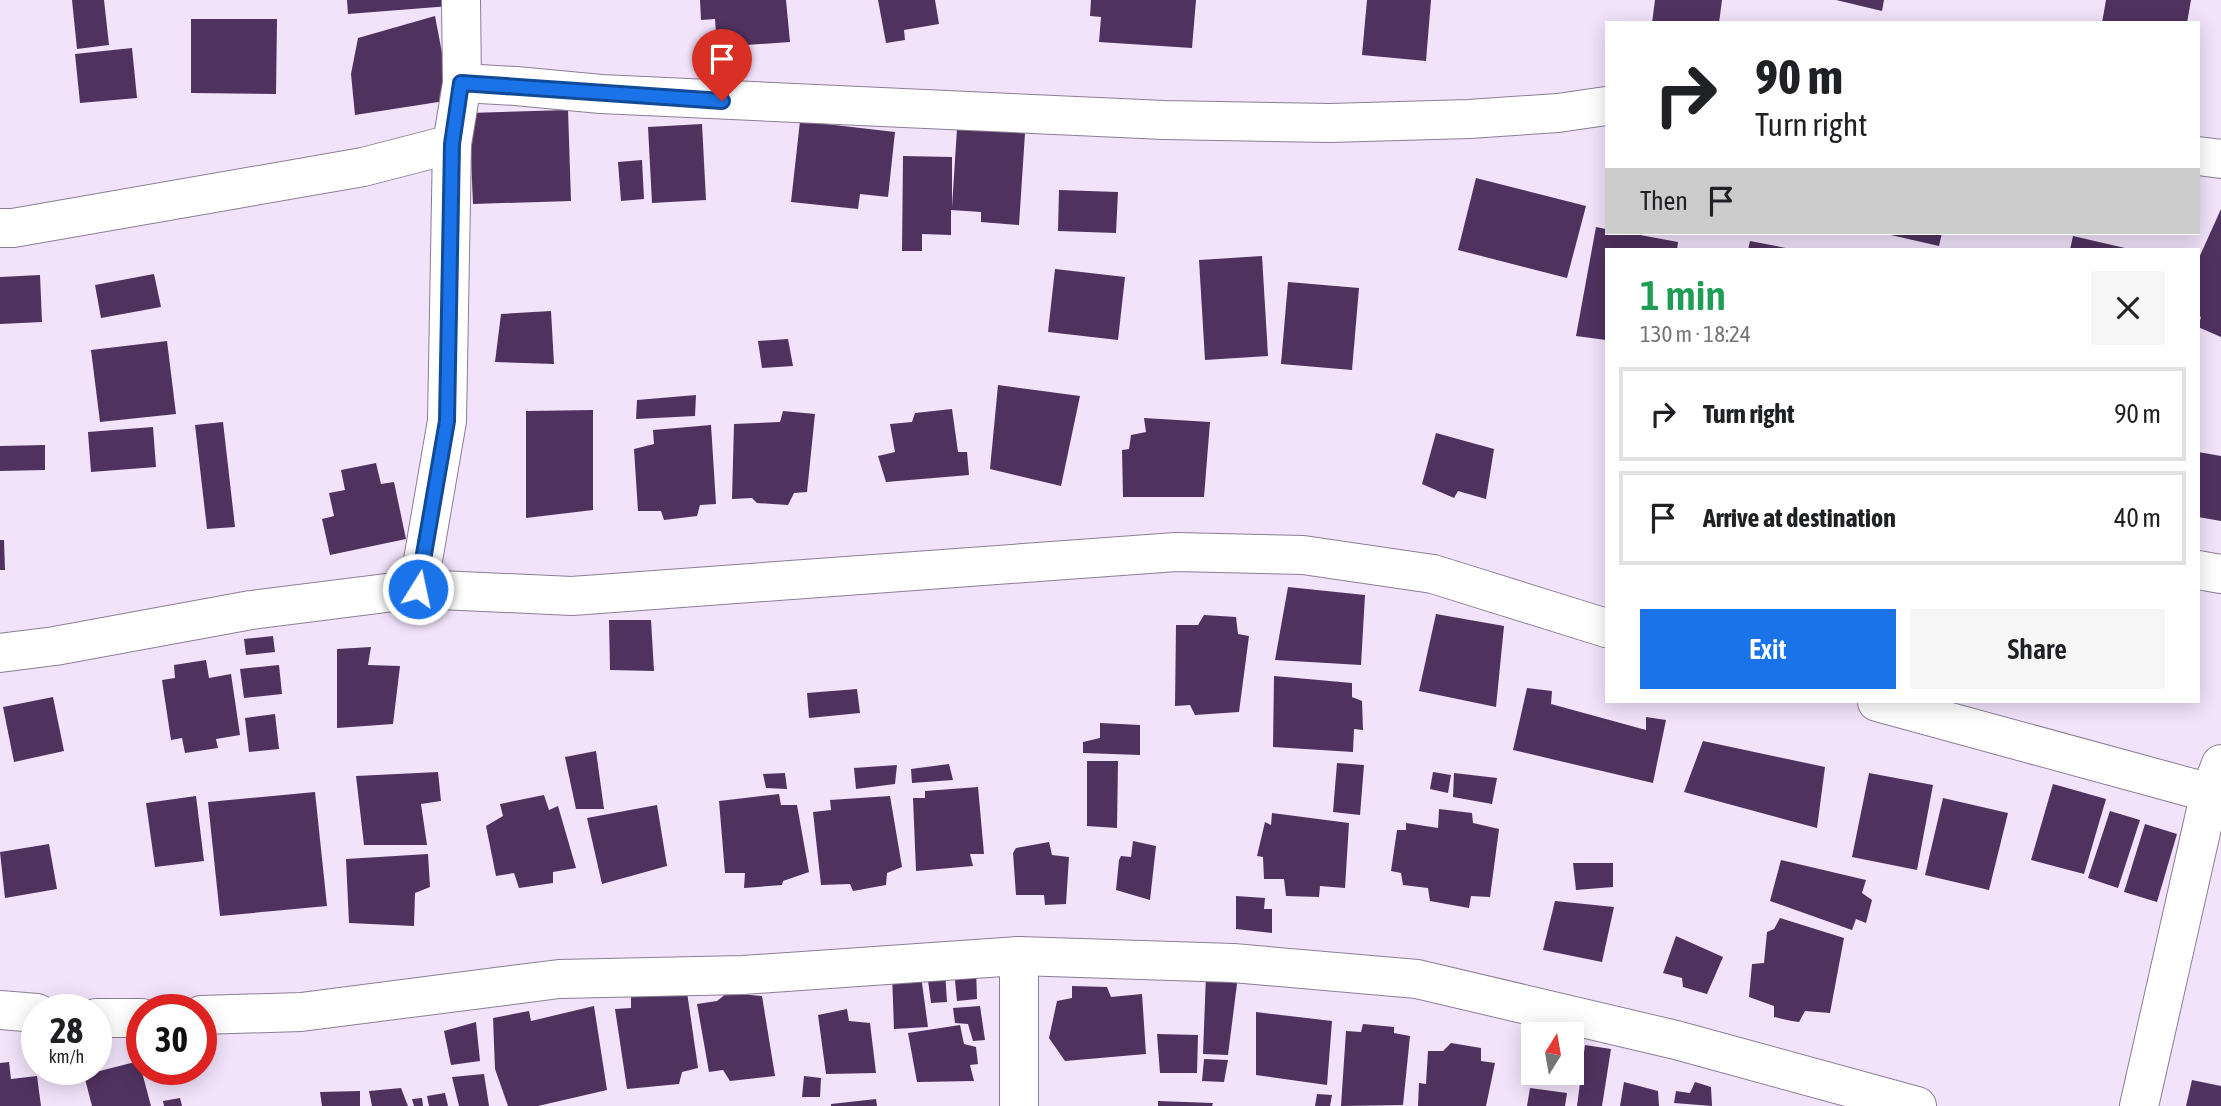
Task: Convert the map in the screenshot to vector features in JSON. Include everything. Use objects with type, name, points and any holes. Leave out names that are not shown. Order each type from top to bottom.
[{"type":"street","points":[[418,589],[447,421],[452,144],[461,83],[461,0]]},
{"type":"street","points":[[461,83],[708,100],[1164,120],[1330,123],[1469,119],[1558,113],[1605,106]]},
{"type":"street","points":[[0,228],[13,228],[363,167],[452,144]]},
{"type":"street","points":[[2200,156],[2221,159]]},
{"type":"street","points":[[0,653],[55,646],[251,610],[418,589],[572,596],[1176,552],[1303,555],[1433,574],[1605,628]]},
{"type":"street","points":[[2200,570],[2221,574]]},
{"type":"street","points":[[1881,703],[2217,784],[2139,1106]]},
{"type":"street","points":[[217,1015],[301,1012],[559,979],[743,975],[1018,956],[1233,963],[1417,979],[1676,1040],[1917,1106]]},
{"type":"street","points":[[1018,956],[1019,1106]]},
{"type":"street","points":[[0,1010],[21,1012]]},
{"type":"building","points":[[72,0],[104,0],[109,45],[77,49]]},
{"type":"building","points":[[347,0],[449,0],[450,6],[348,14]]},
{"type":"building","points":[[700,0],[786,0],[790,42],[717,47],[715,19],[701,20]]},
{"type":"building","points":[[878,0],[935,0],[939,24],[904,30],[905,40],[886,43]]},
{"type":"building","points":[[1091,0],[1196,0],[1192,48],[1099,42],[1101,17],[1090,16]]},
{"type":"building","points":[[1367,0],[1431,0],[1426,61],[1362,55]]},
{"type":"building","points":[[1655,0],[1722,0],[1719,21],[1652,21]]},
{"type":"building","points":[[1836,0],[1884,0],[1882,11]]},
{"type":"building","points":[[2106,0],[2191,0],[2187,21],[2102,21]]},
{"type":"building","points":[[435,16],[451,100],[355,115],[351,74],[358,38]]},
{"type":"building","points":[[191,19],[277,19],[276,94],[191,93]]},
{"type":"building","points":[[132,48],[137,98],[80,103],[75,54]]},
{"type":"building","points":[[568,110],[571,201],[473,204],[469,113]]},
{"type":"building","points":[[800,121],[895,132],[888,197],[860,194],[858,209],[791,202]]},
{"type":"building","points":[[702,124],[706,200],[652,203],[648,127]]},
{"type":"building","points":[[957,129],[1025,133],[1019,225],[981,222],[981,212],[951,210],[951,235],[922,234],[922,251],[902,251],[903,156],[952,157],[952,207]]},
{"type":"building","points":[[642,160],[644,199],[621,201],[618,162]]},
{"type":"building","points":[[1476,178],[1586,206],[1567,278],[1458,250]]},
{"type":"building","points":[[1059,190],[1118,192],[1116,233],[1058,231]]},
{"type":"building","points":[[2221,209],[2221,337],[2200,328],[2200,256]]},
{"type":"building","points":[[1596,227],[1605,229],[1605,235],[1640,235],[1678,242],[1677,248],[1605,248],[1605,340],[1576,336]]},
{"type":"building","points":[[1891,235],[1942,235],[1939,246]]},
{"type":"building","points":[[2073,236],[2125,248],[2070,248]]},
{"type":"building","points":[[1750,241],[1786,248],[1748,248]]},
{"type":"building","points":[[1262,256],[1268,356],[1205,360],[1199,260]]},
{"type":"building","points":[[1055,269],[1125,277],[1118,340],[1048,332]]},
{"type":"building","points":[[154,274],[161,307],[101,318],[95,285]]},
{"type":"building","points":[[40,275],[42,322],[0,324],[0,277]]},
{"type":"building","points":[[1288,282],[1359,288],[1352,370],[1281,364]]},
{"type":"building","points":[[551,311],[554,364],[495,362],[501,314]]},
{"type":"building","points":[[788,339],[793,366],[762,368],[758,341]]},
{"type":"building","points":[[167,341],[176,414],[100,422],[91,350]]},
{"type":"building","points":[[998,385],[1080,396],[1061,486],[990,469]]},
{"type":"building","points":[[696,395],[695,416],[636,419],[637,400]]},
{"type":"building","points":[[952,409],[958,452],[967,452],[969,475],[886,482],[878,456],[895,452],[890,424],[912,422],[915,413]]},
{"type":"building","points":[[593,410],[593,510],[526,518],[526,411]]},
{"type":"building","points":[[783,411],[815,414],[807,492],[794,493],[788,505],[757,503],[752,498],[732,499],[734,424],[780,422]]},
{"type":"building","points":[[1144,418],[1210,422],[1204,497],[1123,497],[1122,450],[1129,449],[1131,435],[1146,432]]},
{"type":"building","points":[[223,422],[235,527],[207,529],[195,425]]},
{"type":"building","points":[[711,425],[716,504],[700,505],[697,516],[664,520],[661,511],[638,511],[634,449],[654,444],[653,430]]},
{"type":"building","points":[[153,427],[156,467],[91,472],[88,432]]},
{"type":"building","points":[[1436,433],[1494,449],[1486,499],[1458,491],[1454,498],[1422,484]]},
{"type":"building","points":[[45,445],[45,470],[0,471],[0,446]]},
{"type":"building","points":[[2200,452],[2221,456],[2221,521],[2200,517]]},
{"type":"building","points":[[376,463],[381,484],[394,482],[406,539],[330,555],[322,519],[334,516],[329,493],[345,490],[341,470]]},
{"type":"building","points":[[0,540],[4,540],[5,570],[0,570]]},
{"type":"building","points":[[1288,587],[1365,595],[1361,665],[1275,660]]},
{"type":"building","points":[[1436,614],[1504,626],[1496,707],[1419,691]]},
{"type":"building","points":[[1204,615],[1236,617],[1238,634],[1249,636],[1239,712],[1195,715],[1190,705],[1175,706],[1176,625],[1198,625]]},
{"type":"building","points":[[609,620],[651,620],[654,671],[610,670]]},
{"type":"building","points":[[273,636],[275,652],[246,655],[244,639]]},
{"type":"building","points":[[371,647],[368,665],[400,666],[393,724],[337,728],[337,649]]},
{"type":"building","points":[[206,660],[209,678],[231,674],[240,735],[216,739],[218,748],[185,753],[182,738],[171,740],[162,680],[175,678],[174,665]]},
{"type":"building","points":[[279,665],[282,694],[244,698],[240,669]]},
{"type":"building","points":[[1274,676],[1352,683],[1352,697],[1362,701],[1363,730],[1354,729],[1353,752],[1273,747]]},
{"type":"building","points":[[1527,688],[1552,691],[1551,704],[1646,730],[1646,717],[1666,720],[1653,783],[1513,750]]},
{"type":"building","points":[[857,689],[860,713],[809,718],[807,693]]},
{"type":"building","points":[[53,697],[64,751],[14,762],[3,707]]},
{"type":"building","points":[[275,714],[279,749],[249,752],[245,718]]},
{"type":"building","points":[[1100,723],[1140,725],[1140,755],[1083,753],[1083,742],[1100,738]]},
{"type":"building","points":[[1703,741],[1825,767],[1817,828],[1684,792]]},
{"type":"building","points":[[596,751],[604,809],[576,809],[565,757]]},
{"type":"building","points":[[1087,761],[1118,761],[1117,828],[1087,826]]},
{"type":"building","points":[[1337,763],[1364,765],[1360,815],[1333,812]]},
{"type":"building","points":[[949,764],[953,780],[912,783],[911,769]]},
{"type":"building","points":[[897,765],[895,784],[856,789],[854,768]]},
{"type":"building","points":[[438,772],[441,801],[421,804],[427,845],[364,845],[356,776]]},
{"type":"building","points":[[1433,772],[1451,775],[1448,793],[1430,789]]},
{"type":"building","points":[[785,773],[787,789],[766,788],[763,774]]},
{"type":"building","points":[[1454,773],[1497,778],[1492,804],[1453,797]]},
{"type":"building","points":[[1869,773],[1933,785],[1917,870],[1852,857]]},
{"type":"building","points":[[2053,784],[2106,799],[2084,874],[2031,860]]},
{"type":"building","points":[[978,787],[984,854],[970,854],[973,866],[916,871],[913,798],[925,798],[925,791]]},
{"type":"building","points":[[315,792],[327,906],[220,916],[208,802]]},
{"type":"building","points":[[779,794],[781,805],[797,805],[809,872],[783,881],[782,885],[744,888],[745,873],[725,873],[719,801]]},
{"type":"building","points":[[544,795],[549,810],[558,806],[576,868],[553,872],[553,883],[519,888],[514,873],[496,876],[486,826],[503,816],[500,804]]},
{"type":"building","points":[[196,796],[204,861],[155,867],[146,803]]},
{"type":"building","points":[[890,796],[902,867],[887,873],[886,885],[853,891],[850,884],[821,885],[813,812],[831,810],[830,800]]},
{"type":"building","points":[[1943,798],[2008,813],[1989,890],[1925,875]]},
{"type":"building","points":[[657,805],[667,866],[602,884],[587,818]]},
{"type":"building","points":[[1439,809],[1472,813],[1473,823],[1499,829],[1490,897],[1471,896],[1469,908],[1430,901],[1428,888],[1403,885],[1401,873],[1391,871],[1397,830],[1406,830],[1406,823],[1438,828]]},
{"type":"building","points":[[2110,811],[2140,820],[2118,888],[2088,878]]},
{"type":"building","points":[[1272,813],[1349,823],[1345,888],[1320,886],[1319,897],[1286,896],[1284,879],[1264,879],[1263,857],[1257,856],[1265,822],[1271,825]]},
{"type":"building","points":[[2145,824],[2177,834],[2157,902],[2124,892]]},
{"type":"building","points":[[1133,841],[1156,846],[1150,900],[1116,890],[1119,860],[1121,856],[1131,857]]},
{"type":"building","points":[[1049,842],[1052,855],[1069,857],[1066,904],[1045,905],[1044,895],[1016,895],[1013,853],[1016,848]]},
{"type":"building","points":[[49,844],[57,889],[5,898],[0,852]]},
{"type":"building","points":[[428,854],[430,887],[415,893],[414,926],[349,923],[346,859]]},
{"type":"building","points":[[1781,860],[1866,880],[1862,893],[1872,900],[1866,923],[1856,919],[1852,930],[1770,901]]},
{"type":"building","points":[[1573,863],[1613,863],[1613,887],[1576,890]]},
{"type":"building","points":[[1236,896],[1265,898],[1264,909],[1272,909],[1272,933],[1236,929]]},
{"type":"building","points":[[1555,901],[1614,907],[1602,962],[1543,950]]},
{"type":"building","points":[[1780,918],[1844,938],[1830,1013],[1805,1011],[1799,1022],[1792,1021],[1774,1017],[1774,1006],[1749,997],[1752,964],[1764,963],[1767,932],[1774,929]]},
{"type":"building","points":[[1676,936],[1723,957],[1707,994],[1683,987],[1682,978],[1663,973]]},
{"type":"building","points":[[976,969],[977,999],[957,1001],[954,970]]},
{"type":"building","points":[[945,972],[947,1002],[931,1003],[927,973]]},
{"type":"building","points":[[892,973],[921,976],[928,1027],[894,1029]]},
{"type":"building","points":[[1206,975],[1238,976],[1228,1055],[1203,1054]]},
{"type":"building","points":[[1072,986],[1107,987],[1111,997],[1142,994],[1146,1054],[1065,1061],[1049,1038],[1057,1001],[1072,998]]},
{"type":"building","points":[[687,992],[698,1068],[682,1072],[679,1084],[627,1089],[615,1009],[631,1008],[631,997]]},
{"type":"building","points":[[727,993],[762,996],[775,1076],[730,1081],[723,1070],[709,1072],[697,1004],[717,1001]]},
{"type":"building","points":[[594,1006],[607,1090],[538,1106],[508,1106],[495,1069],[493,1018],[529,1011],[531,1021]]},
{"type":"building","points":[[980,1006],[985,1040],[973,1041],[968,1024],[955,1023],[953,1008]]},
{"type":"building","points":[[847,1009],[849,1021],[870,1023],[876,1073],[826,1074],[818,1015]]},
{"type":"building","points":[[1256,1012],[1332,1021],[1327,1085],[1256,1075]]},
{"type":"building","points":[[476,1022],[480,1061],[451,1065],[444,1031]]},
{"type":"building","points":[[1363,1024],[1394,1027],[1394,1033],[1410,1036],[1403,1105],[1341,1106],[1346,1031],[1361,1032]]},
{"type":"building","points":[[960,1025],[964,1044],[976,1047],[978,1064],[970,1065],[974,1081],[917,1082],[908,1033]]},
{"type":"building","points":[[1157,1034],[1198,1035],[1197,1073],[1160,1073]]},
{"type":"building","points":[[1451,1043],[1481,1048],[1481,1061],[1495,1063],[1486,1106],[1418,1106],[1419,1083],[1426,1084],[1428,1051],[1443,1051]]},
{"type":"building","points":[[1585,1045],[1611,1049],[1602,1106],[1577,1106],[1580,1085],[1584,1085]]},
{"type":"building","points":[[1204,1059],[1228,1060],[1224,1082],[1202,1081]]},
{"type":"building","points":[[9,1062],[11,1079],[21,1078],[21,1085],[38,1085],[41,1106],[0,1106],[0,1063]]},
{"type":"building","points":[[126,1064],[126,1085],[145,1085],[151,1106],[92,1106],[87,1085],[112,1085],[112,1068]]},
{"type":"building","points":[[484,1074],[489,1106],[459,1106],[452,1077]]},
{"type":"building","points":[[804,1076],[821,1078],[820,1097],[802,1097]]},
{"type":"building","points":[[2192,1080],[2221,1086],[2221,1106],[2186,1106]]},
{"type":"building","points":[[1624,1082],[1658,1091],[1659,1106],[1620,1106]]},
{"type":"building","points":[[1695,1082],[1711,1087],[1712,1106],[1674,1103],[1676,1091],[1690,1093]]},
{"type":"building","points":[[401,1088],[408,1106],[372,1106],[369,1091]]},
{"type":"building","points":[[1530,1088],[1567,1093],[1565,1106],[1527,1106]]},
{"type":"building","points":[[360,1091],[360,1106],[322,1106],[320,1092]]},
{"type":"building","points":[[445,1093],[448,1106],[429,1106],[427,1096]]},
{"type":"building","points":[[1317,1094],[1332,1095],[1330,1106],[1315,1106]]},
{"type":"building","points":[[180,1098],[182,1106],[164,1106],[163,1101]]},
{"type":"building","points":[[422,1098],[423,1106],[414,1106],[412,1099]]},
{"type":"building","points":[[876,1099],[877,1106],[831,1106],[831,1104]]},
{"type":"building","points":[[1158,1101],[1213,1103],[1212,1106],[1158,1106]]},
{"type":"route","points":[[418,589],[447,421],[452,144],[461,83],[722,101]]}]
